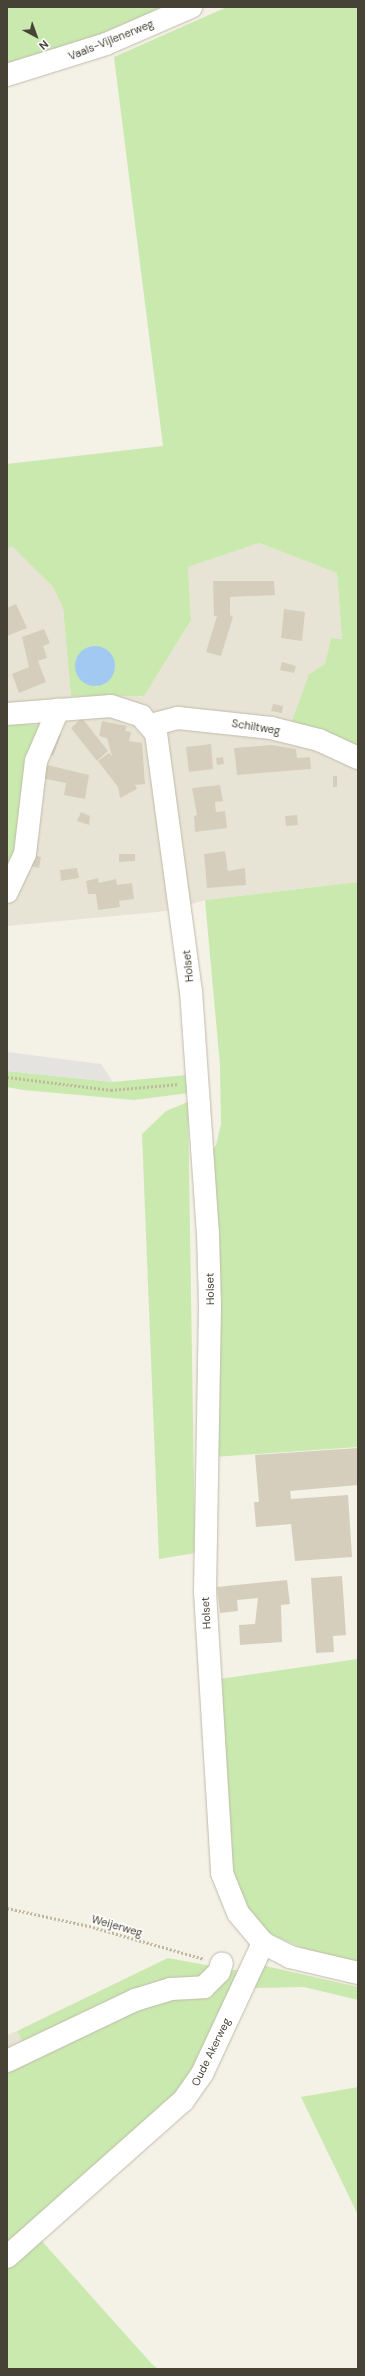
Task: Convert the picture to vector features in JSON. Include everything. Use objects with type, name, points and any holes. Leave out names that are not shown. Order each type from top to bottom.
[{"type":"street","name":"Vaals-Vijlenerweg","points":[[7,75],[99,47],[191,7]]},
{"type":"street","points":[[7,714],[111,706],[131,711],[151,725]]},
{"type":"street","points":[[7,892],[25,854],[34,769],[58,710]]},
{"type":"street","name":"Schiltweg","points":[[151,725],[178,718],[272,728],[319,740],[358,758]]},
{"type":"street","name":"Holset","points":[[151,725],[161,754],[184,923],[197,1081],[210,1306],[205,1592],[219,1835],[226,1886],[238,1913],[263,1943]]},
{"type":"street","points":[[263,1943],[290,1958],[358,1973]]},
{"type":"street","name":"Oude Akerweg","points":[[7,2257],[183,2101],[202,2074],[263,1943]]},
{"type":"street","points":[[7,2061],[135,2000],[171,1989],[204,1987],[219,1972],[222,1963]]},
{"type":"path","points":[[7,1077],[111,1090],[197,1081]]},
{"type":"path","name":"Weijerweg","points":[[7,1908],[222,1963]]},
{"type":"shaded area","points":[[259,543],[337,573],[342,639],[331,638],[325,664],[309,674],[302,725],[358,749],[358,882],[205,900],[168,911],[7,926],[7,549],[12,545],[53,587],[63,608],[71,696],[144,695],[191,620],[188,567]]},
{"type":"shaded area","points":[[7,1052],[101,1064],[113,1082],[7,1071]]},
{"type":"shaded area","points":[[17,2031],[25,2048],[7,2056],[7,2035]]},
{"type":"green space","points":[[7,7],[174,7],[108,35],[7,67]]},
{"type":"green space","points":[[227,7],[358,7],[358,749],[292,721],[309,674],[325,664],[331,638],[342,639],[337,573],[259,543],[188,567],[191,620],[144,696],[71,696],[63,608],[53,587],[12,546],[7,549],[7,464],[163,446],[114,57]],"holes":[[[90,647],[110,677],[96,687],[76,659]]]},
{"type":"green space","points":[[7,724],[39,725],[30,753],[23,824],[7,878]]},
{"type":"green space","points":[[358,882],[358,1447],[214,1457],[205,1159],[216,1145],[221,1124],[220,1065],[205,900]]},
{"type":"green space","points":[[7,1071],[113,1082],[186,1075],[189,1093],[134,1100],[23,1090],[7,1087]]},
{"type":"green space","points":[[188,1102],[195,1553],[159,1559],[142,1134],[166,1111]]},
{"type":"green space","points":[[358,1659],[358,1962],[307,1950],[265,1932],[229,1901],[213,1680]]},
{"type":"green space","points":[[168,1958],[216,1967],[204,1980],[25,2048],[17,2031]]},
{"type":"green space","points":[[261,1965],[358,1987],[358,2000],[304,1987],[249,1988]]},
{"type":"green space","points":[[228,1970],[244,1970],[203,2057],[173,2100],[7,2244],[7,2067]]},
{"type":"green space","points":[[358,2087],[358,2215],[301,2097]]},
{"type":"green space","points":[[40,2239],[158,2369],[7,2369],[7,2269]]},
{"type":"water","points":[[99,646],[106,649],[112,655],[115,666],[114,674],[106,683],[99,686],[91,686],[84,683],[76,674],[75,662],[78,655],[87,647]]},
{"type":"building","points":[[213,581],[274,581],[275,595],[230,597],[230,615],[233,617],[221,656],[206,652],[217,616],[214,616]]},
{"type":"building","points":[[16,604],[27,628],[7,636],[7,608]]},
{"type":"building","points":[[284,609],[305,612],[302,641],[281,638]]},
{"type":"building","points":[[44,629],[50,643],[43,646],[47,658],[38,661],[46,682],[19,693],[12,674],[29,667],[22,637]]},
{"type":"building","points":[[282,662],[296,666],[294,673],[280,670]]},
{"type":"building","points":[[273,704],[283,706],[282,713],[271,711]]},
{"type":"building","points":[[82,718],[108,751],[97,761],[71,728]]},
{"type":"building","points":[[102,721],[127,726],[125,731],[131,732],[129,741],[142,743],[145,784],[135,785],[137,789],[120,798],[118,787],[98,761],[109,753],[112,756],[107,738],[99,736]]},
{"type":"building","points":[[55,732],[61,735],[53,756],[44,751]]},
{"type":"building","points":[[211,744],[213,769],[189,772],[186,747]]},
{"type":"building","points":[[271,745],[296,749],[297,758],[310,757],[311,769],[237,775],[234,748]]},
{"type":"building","points":[[223,757],[224,764],[217,765],[216,758]]},
{"type":"building","points":[[39,763],[89,775],[85,799],[64,795],[66,783],[36,777]]},
{"type":"building","points":[[333,776],[337,776],[337,787],[333,787]]},
{"type":"building","points":[[220,785],[223,801],[215,802],[216,812],[225,811],[227,828],[195,832],[194,816],[197,815],[192,788]]},
{"type":"building","points":[[81,812],[90,816],[89,825],[77,821]]},
{"type":"building","points":[[297,815],[298,825],[286,826],[285,816]]},
{"type":"building","points":[[225,851],[228,871],[245,868],[246,885],[207,888],[204,854]]},
{"type":"building","points":[[119,854],[135,854],[135,861],[119,862]]},
{"type":"building","points":[[33,855],[41,857],[39,868],[31,866]]},
{"type":"building","points":[[77,868],[79,878],[61,881],[60,870]]},
{"type":"building","points":[[98,878],[99,883],[116,879],[117,885],[132,883],[134,899],[119,901],[120,907],[98,910],[96,894],[88,894],[86,881]]},
{"type":"building","points":[[358,1448],[358,1485],[290,1491],[291,1499],[348,1495],[352,1557],[295,1561],[291,1524],[256,1527],[254,1502],[259,1502],[255,1455]]},
{"type":"building","points":[[342,1576],[346,1635],[333,1636],[334,1652],[316,1653],[311,1578]]},
{"type":"building","points":[[287,1580],[290,1604],[281,1605],[282,1642],[240,1645],[239,1625],[255,1624],[258,1598],[237,1600],[238,1611],[220,1613],[217,1587]]}]
